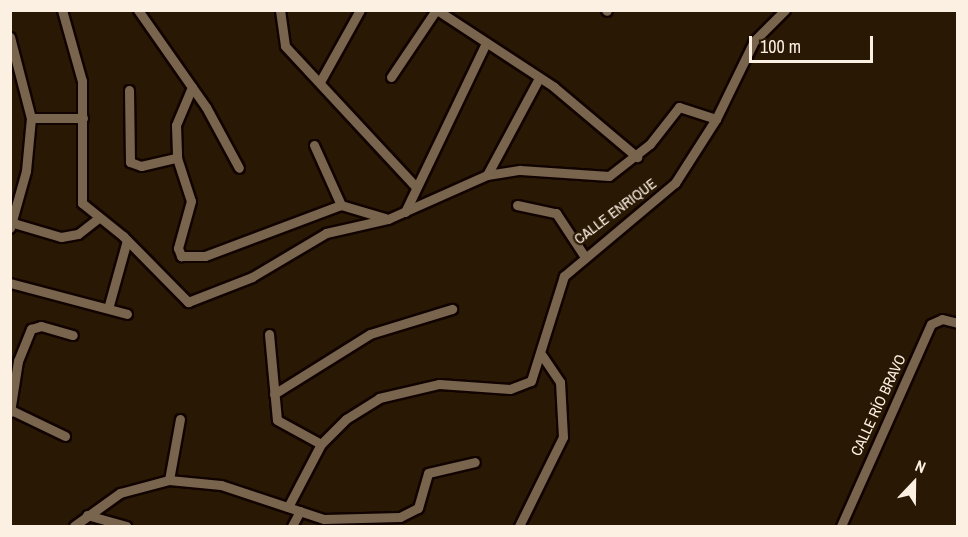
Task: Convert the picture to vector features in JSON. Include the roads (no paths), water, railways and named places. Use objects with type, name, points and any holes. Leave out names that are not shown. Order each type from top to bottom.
[{"type":"street","points":[[62,10],[82,81],[80,198],[97,219],[127,240],[181,299],[195,303],[211,297],[316,237],[388,219],[487,175],[531,170],[600,178],[617,173],[637,156],[679,107],[716,119]]},
{"type":"street","points":[[138,10],[192,87],[239,168]]},
{"type":"street","points":[[280,10],[280,40],[321,80],[416,187]]},
{"type":"street","points":[[321,80],[360,10]]},
{"type":"street","points":[[391,77],[437,10],[485,45],[539,78],[637,156]]},
{"type":"street","name":"CALLE ENRIQUE","points":[[321,444],[361,408],[397,392],[439,384],[524,386],[542,355],[559,285],[584,254],[662,196],[716,119],[754,41],[785,10]]},
{"type":"street","points":[[10,37],[31,118],[26,171],[11,224],[60,237],[78,234],[97,219]]},
{"type":"street","points":[[405,212],[485,45]]},
{"type":"street","points":[[487,175],[539,78]]},
{"type":"street","points":[[192,87],[176,125],[177,158],[191,201],[178,248],[186,258],[341,205],[388,219]]},
{"type":"street","points":[[129,90],[130,162],[141,166],[177,158]]},
{"type":"street","points":[[31,118],[83,118]]},
{"type":"street","points":[[314,145],[341,205]]},
{"type":"street","points":[[517,205],[556,213],[584,254]]},
{"type":"street","points":[[109,305],[127,240]]},
{"type":"street","points":[[10,283],[109,305],[128,314]]},
{"type":"street","points":[[274,394],[370,334],[452,309]]},
{"type":"street","name":"CALLE RÍO BRAVO","points":[[841,526],[931,324],[942,319],[957,323]]},
{"type":"street","points":[[65,436],[11,411],[12,383],[31,329],[41,326],[73,335]]},
{"type":"street","points":[[269,334],[274,394],[280,424],[321,444],[288,507]]},
{"type":"street","points":[[522,525],[563,437],[560,382],[542,355]]},
{"type":"street","points":[[169,480],[180,418]]},
{"type":"street","points":[[324,519],[407,515],[421,502],[425,476],[449,464],[475,462]]},
{"type":"street","points":[[74,526],[120,493],[169,480],[221,485],[324,519],[338,526]]},
{"type":"street","points":[[292,526],[300,512]]},
{"type":"street","points":[[87,515],[126,526]]}]
